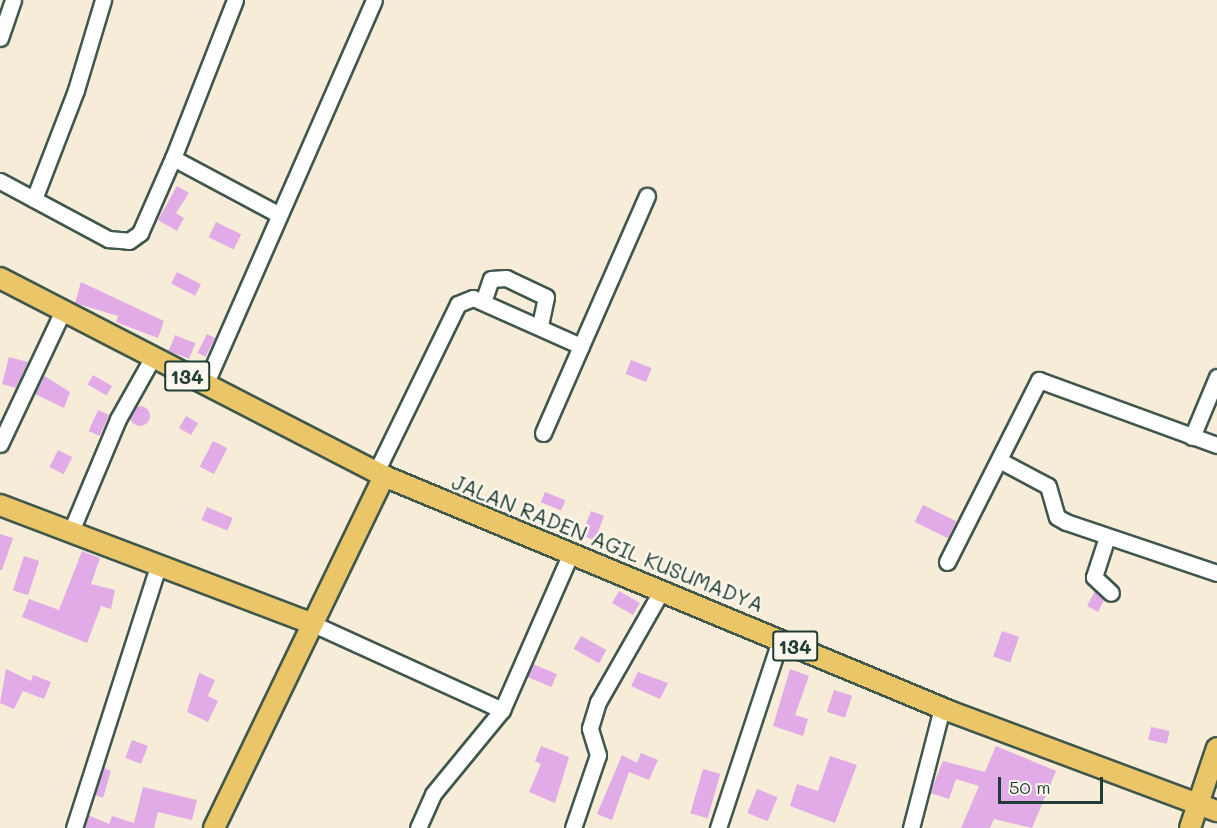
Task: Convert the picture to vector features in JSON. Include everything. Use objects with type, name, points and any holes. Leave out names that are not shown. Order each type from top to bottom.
[{"type":"main road","name":"JALAN RADEN AGIL KUSUMADYA","points":[[0,278],[380,474],[942,708],[1217,811]]},
{"type":"main road","points":[[214,828],[380,474]]},
{"type":"main road","points":[[0,505],[311,623]]},
{"type":"main road","points":[[1190,828],[1217,748]]},
{"type":"street","points":[[0,38],[13,0]]},
{"type":"street","points":[[34,199],[76,90],[103,0]]},
{"type":"street","points":[[0,181],[108,239],[129,241],[140,233],[174,158],[234,3],[217,0]]},
{"type":"street","points":[[205,385],[276,213],[374,0]]},
{"type":"street","points":[[174,158],[276,213]]},
{"type":"street","points":[[543,433],[647,196]]},
{"type":"street","points":[[483,302],[495,277],[524,285],[548,302],[540,326]]},
{"type":"street","points":[[380,474],[449,315],[465,300],[483,302],[581,346]]},
{"type":"street","points":[[0,444],[62,312]]},
{"type":"street","points":[[71,531],[118,419],[153,357]]},
{"type":"street","points":[[1192,437],[1217,377]]},
{"type":"street","points":[[947,562],[1039,380],[1217,445]]},
{"type":"street","points":[[999,460],[1048,486],[1057,517],[1106,540],[1217,573]]},
{"type":"street","points":[[1106,540],[1094,577],[1111,593]]},
{"type":"street","points":[[418,828],[434,794],[502,710],[571,553]]},
{"type":"street","points":[[74,828],[159,564]]},
{"type":"street","points":[[573,828],[598,755],[590,728],[598,702],[662,590]]},
{"type":"street","points":[[311,623],[502,710]]},
{"type":"street","points":[[718,828],[780,640]]},
{"type":"street","points":[[912,828],[942,708]]},
{"type":"building","points":[[177,186],[189,193],[176,213],[184,218],[177,231],[158,220]]},
{"type":"building","points":[[216,222],[241,234],[234,250],[209,237]]},
{"type":"building","points":[[177,272],[201,284],[195,296],[171,284]]},
{"type":"building","points":[[81,282],[164,321],[158,338],[116,322],[118,316],[75,303]]},
{"type":"building","points":[[207,334],[215,338],[205,357],[197,353]]},
{"type":"building","points":[[175,335],[195,343],[189,359],[169,351]]},
{"type":"building","points":[[9,357],[28,362],[16,388],[2,384]]},
{"type":"building","points":[[631,360],[652,368],[646,382],[626,374]]},
{"type":"building","points":[[43,375],[70,392],[64,408],[35,394]]},
{"type":"building","points":[[93,375],[112,386],[107,396],[88,385]]},
{"type":"building","points":[[140,406],[147,409],[150,416],[147,423],[140,426],[133,423],[130,416],[133,409]]},
{"type":"building","points":[[98,410],[109,415],[100,436],[89,431]]},
{"type":"building","points":[[186,416],[198,423],[191,435],[179,428]]},
{"type":"building","points":[[213,441],[227,448],[214,474],[200,467]]},
{"type":"building","points":[[58,450],[72,457],[64,474],[49,467]]},
{"type":"building","points":[[545,492],[565,500],[561,510],[541,502]]},
{"type":"building","points":[[923,505],[956,521],[948,538],[915,522]]},
{"type":"building","points":[[207,507],[233,518],[227,531],[202,520]]},
{"type":"building","points":[[591,511],[604,516],[595,540],[582,535]]},
{"type":"building","points":[[0,534],[13,538],[2,570],[0,570]]},
{"type":"building","points":[[82,551],[100,558],[91,584],[115,590],[111,609],[101,606],[87,643],[22,617],[29,599],[59,610]]},
{"type":"building","points":[[24,556],[39,561],[28,595],[13,590]]},
{"type":"building","points":[[619,591],[640,603],[633,615],[612,603]]},
{"type":"building","points":[[1095,591],[1104,600],[1098,612],[1087,606]]},
{"type":"building","points":[[1002,631],[1019,637],[1010,662],[993,657]]},
{"type":"building","points":[[581,636],[606,650],[599,663],[574,649]]},
{"type":"building","points":[[533,664],[557,674],[551,687],[528,677]]},
{"type":"building","points":[[6,669],[31,681],[33,675],[51,682],[44,699],[23,691],[14,709],[0,703]]},
{"type":"building","points":[[790,669],[809,676],[795,715],[808,719],[803,736],[773,726]]},
{"type":"building","points":[[638,672],[668,683],[660,699],[631,686]]},
{"type":"building","points":[[199,673],[215,680],[208,696],[218,701],[208,722],[187,712]]},
{"type":"building","points":[[834,690],[852,696],[845,718],[827,712]]},
{"type":"building","points":[[1151,727],[1170,731],[1167,744],[1148,740]]},
{"type":"building","points":[[132,740],[148,746],[141,764],[125,758]]},
{"type":"building","points":[[541,746],[569,757],[555,803],[529,792],[541,764],[535,761]]},
{"type":"building","points":[[996,746],[1056,771],[1032,828],[994,819],[990,828],[961,828],[979,786],[956,779],[949,799],[930,793],[943,761],[985,772]]},
{"type":"building","points":[[641,753],[658,760],[649,780],[629,772],[612,820],[597,814],[622,755],[637,763]]},
{"type":"building","points":[[830,756],[857,765],[835,823],[790,806],[797,784],[818,791]]},
{"type":"building","points":[[104,768],[111,771],[103,798],[95,795]]},
{"type":"building","points":[[703,769],[720,774],[708,818],[690,813]]},
{"type":"building","points":[[143,787],[197,800],[192,820],[158,812],[154,828],[84,828],[88,815],[109,824],[112,816],[134,823]]},
{"type":"building","points":[[757,789],[777,797],[768,821],[747,813]]}]
